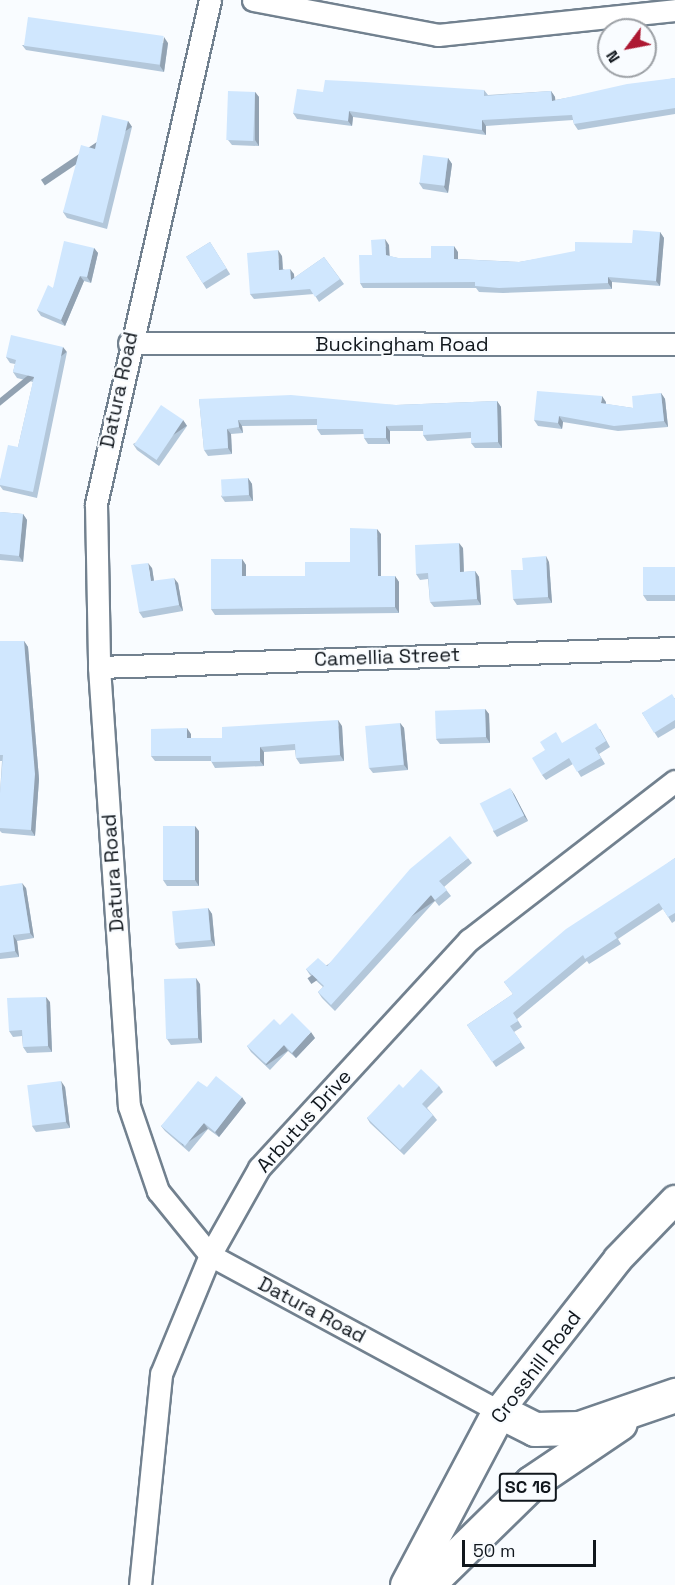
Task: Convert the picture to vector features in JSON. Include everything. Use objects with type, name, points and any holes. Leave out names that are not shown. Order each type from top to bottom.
[{"type":"main road","name":"Crosshill Road","points":[[407,1585],[499,1411],[618,1259],[675,1200]]},
{"type":"main road","name":"SC 16","points":[[427,1585],[531,1483],[643,1406],[675,1395]]},
{"type":"main road","name":"Datura Road","points":[[499,1411],[535,1429],[568,1428],[643,1406]]},
{"type":"street","name":"Datura Road","points":[[210,0],[129,343],[96,504],[99,667],[129,1106],[158,1191],[210,1255],[499,1411]]},
{"type":"street","points":[[254,0],[438,35],[675,10]]},
{"type":"street","name":"Buckingham Road","points":[[129,343],[675,344]]},
{"type":"street","name":"Camellia Street","points":[[99,667],[675,648]]},
{"type":"street","name":"Arbutus Drive","points":[[140,1585],[161,1374],[210,1255],[259,1168],[469,940],[675,781]]},
{"type":"building","points":[[28,17],[164,36],[160,65],[24,46]]},
{"type":"building","points":[[675,78],[675,108],[574,124],[572,115],[482,120],[482,130],[349,111],[348,121],[293,113],[297,89],[323,92],[325,80],[484,90],[484,96],[551,91],[552,101],[627,84]]},
{"type":"building","points":[[228,91],[255,92],[253,141],[226,140]]},
{"type":"building","points":[[102,115],[128,121],[103,223],[63,212],[81,145],[95,149]]},
{"type":"building","points":[[423,155],[448,158],[444,186],[420,183]]},
{"type":"building","points":[[633,230],[660,232],[656,281],[608,277],[608,283],[499,288],[475,286],[475,282],[360,283],[359,255],[372,255],[371,240],[385,239],[386,255],[398,258],[431,258],[431,246],[454,246],[454,259],[519,262],[575,251],[575,242],[632,243]]},
{"type":"building","points":[[64,241],[94,248],[87,277],[80,276],[61,320],[37,310],[48,285],[53,288]]},
{"type":"building","points":[[210,242],[226,268],[203,283],[186,257]]},
{"type":"building","points":[[278,250],[279,270],[290,269],[291,280],[324,257],[340,279],[315,297],[310,289],[250,294],[247,253]]},
{"type":"building","points":[[11,335],[63,347],[33,492],[0,485],[8,445],[18,447],[34,377],[13,372],[16,360],[6,357]]},
{"type":"building","points":[[537,391],[602,396],[601,403],[633,408],[632,396],[661,393],[664,421],[614,426],[559,416],[558,423],[534,420]]},
{"type":"building","points":[[291,395],[396,405],[497,401],[498,442],[471,443],[471,432],[423,435],[423,425],[386,426],[386,438],[364,438],[363,429],[317,429],[317,419],[238,420],[239,427],[227,429],[228,448],[204,450],[199,399]]},
{"type":"building","points":[[161,405],[183,420],[157,460],[134,445]]},
{"type":"building","points":[[248,478],[249,495],[222,496],[221,479]]},
{"type":"building","points":[[0,512],[23,514],[19,556],[0,554]]},
{"type":"building","points":[[350,528],[377,529],[378,576],[395,576],[395,607],[211,609],[211,559],[242,559],[242,576],[305,576],[305,562],[350,562]]},
{"type":"building","points":[[459,543],[460,572],[475,571],[477,599],[430,602],[428,573],[416,574],[415,545]]},
{"type":"building","points":[[546,556],[548,597],[513,599],[511,570],[523,570],[522,558]]},
{"type":"building","points":[[148,563],[151,581],[174,578],[179,605],[139,612],[131,565]]},
{"type":"building","points":[[643,567],[675,567],[675,595],[643,595]]},
{"type":"building","points":[[0,641],[24,641],[35,774],[31,830],[0,828],[3,755],[0,755]]},
{"type":"building","points":[[672,694],[675,699],[675,720],[654,733],[642,713]]},
{"type":"building","points":[[485,709],[486,737],[436,739],[435,711]]},
{"type":"building","points":[[338,720],[340,755],[296,758],[295,744],[260,747],[260,761],[211,762],[211,756],[151,756],[151,729],[187,728],[187,738],[222,738],[222,727]]},
{"type":"building","points":[[400,723],[404,765],[369,768],[365,726]]},
{"type":"building","points":[[596,723],[606,741],[595,748],[601,758],[577,772],[569,758],[542,775],[532,758],[545,750],[540,742],[556,732],[562,743]]},
{"type":"building","points":[[510,788],[524,816],[494,831],[480,803]]},
{"type":"building","points":[[163,826],[195,826],[195,880],[163,880]]},
{"type":"building","points":[[450,836],[468,858],[439,881],[447,890],[435,900],[431,895],[331,1005],[318,992],[324,986],[306,969],[318,958],[327,966],[410,869]]},
{"type":"building","points":[[675,858],[675,913],[668,917],[659,903],[614,933],[617,938],[585,959],[583,955],[513,1013],[518,1021],[510,1026],[521,1042],[492,1062],[467,1025],[513,994],[504,982],[566,929]]},
{"type":"building","points":[[22,883],[30,933],[13,935],[15,951],[0,953],[0,886]]},
{"type":"building","points":[[208,908],[211,940],[175,943],[172,911]]},
{"type":"building","points":[[196,978],[198,1038],[166,1039],[164,979]]},
{"type":"building","points":[[46,997],[48,1046],[23,1047],[22,1030],[9,1031],[7,998]]},
{"type":"building","points":[[292,1013],[311,1032],[292,1053],[284,1045],[266,1064],[247,1046],[274,1019],[280,1025]]},
{"type":"building","points":[[421,1069],[439,1086],[422,1104],[433,1115],[400,1150],[367,1118],[399,1084],[403,1088]]},
{"type":"building","points":[[216,1076],[242,1097],[215,1132],[204,1123],[185,1146],[161,1126],[198,1081],[207,1087]]},
{"type":"building","points":[[61,1081],[66,1122],[32,1126],[27,1085]]}]
